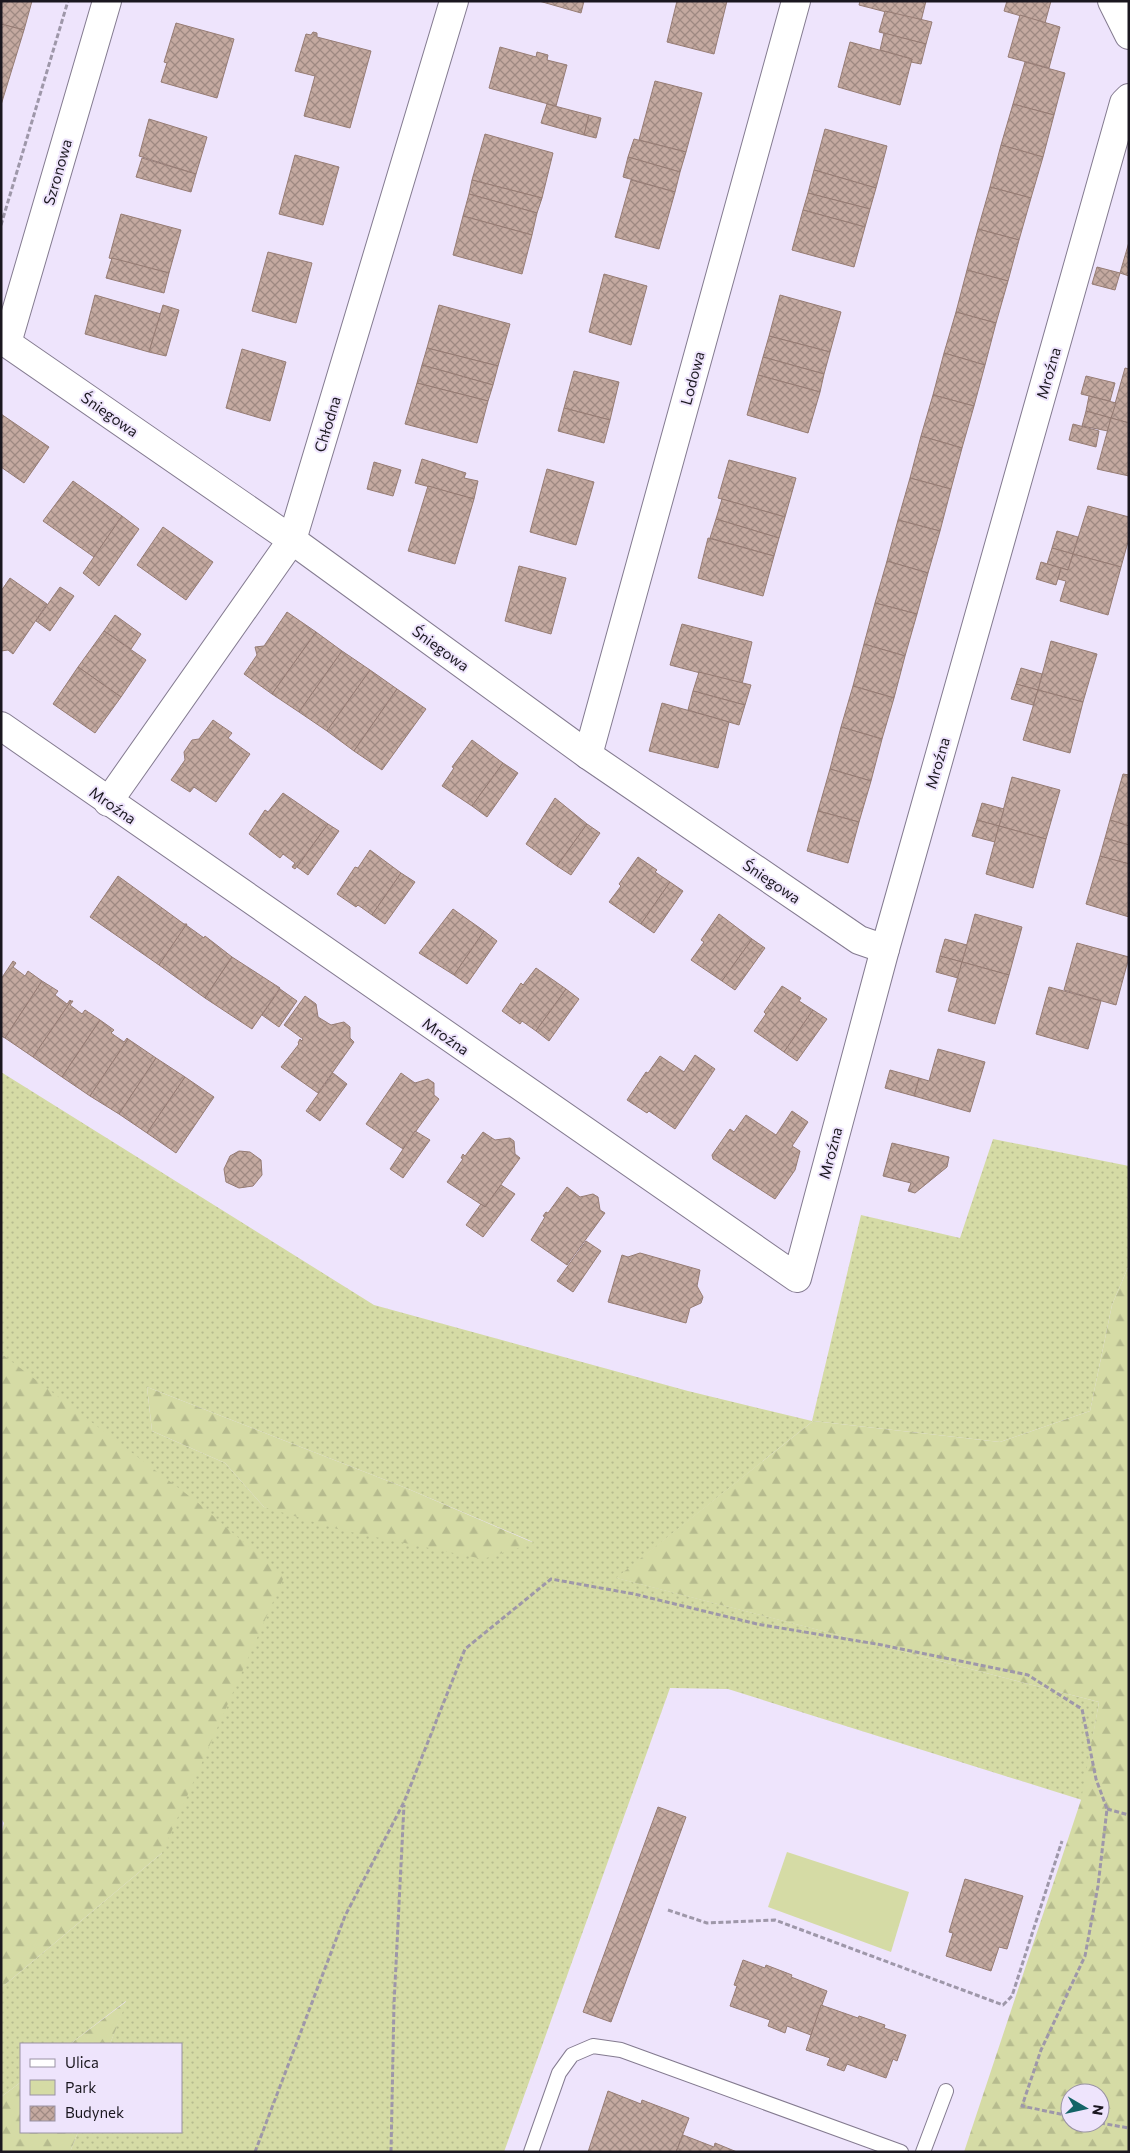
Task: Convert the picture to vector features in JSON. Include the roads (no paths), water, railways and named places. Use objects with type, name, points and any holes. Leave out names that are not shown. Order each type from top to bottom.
[{"type":"street","name":"Szronowa","points":[[4,341],[107,1]]},
{"type":"street","name":"Chłodna","points":[[108,802],[292,540],[454,1]]},
{"type":"street","name":"Lodowa","points":[[588,755],[796,1]]},
{"type":"street","points":[[1112,1],[1129,35]]},
{"type":"street","name":"Mroźna","points":[[1,726],[797,1278],[885,949],[1121,113],[1124,103],[1129,98]]},
{"type":"street","name":"Śniegowa","points":[[4,341],[292,540],[588,755],[859,940],[885,949]]},
{"type":"lane","points":[[531,2152],[559,2073],[572,2055],[593,2046],[621,2050],[901,2152]]},
{"type":"lane","points":[[924,2152],[946,2091]]}]
